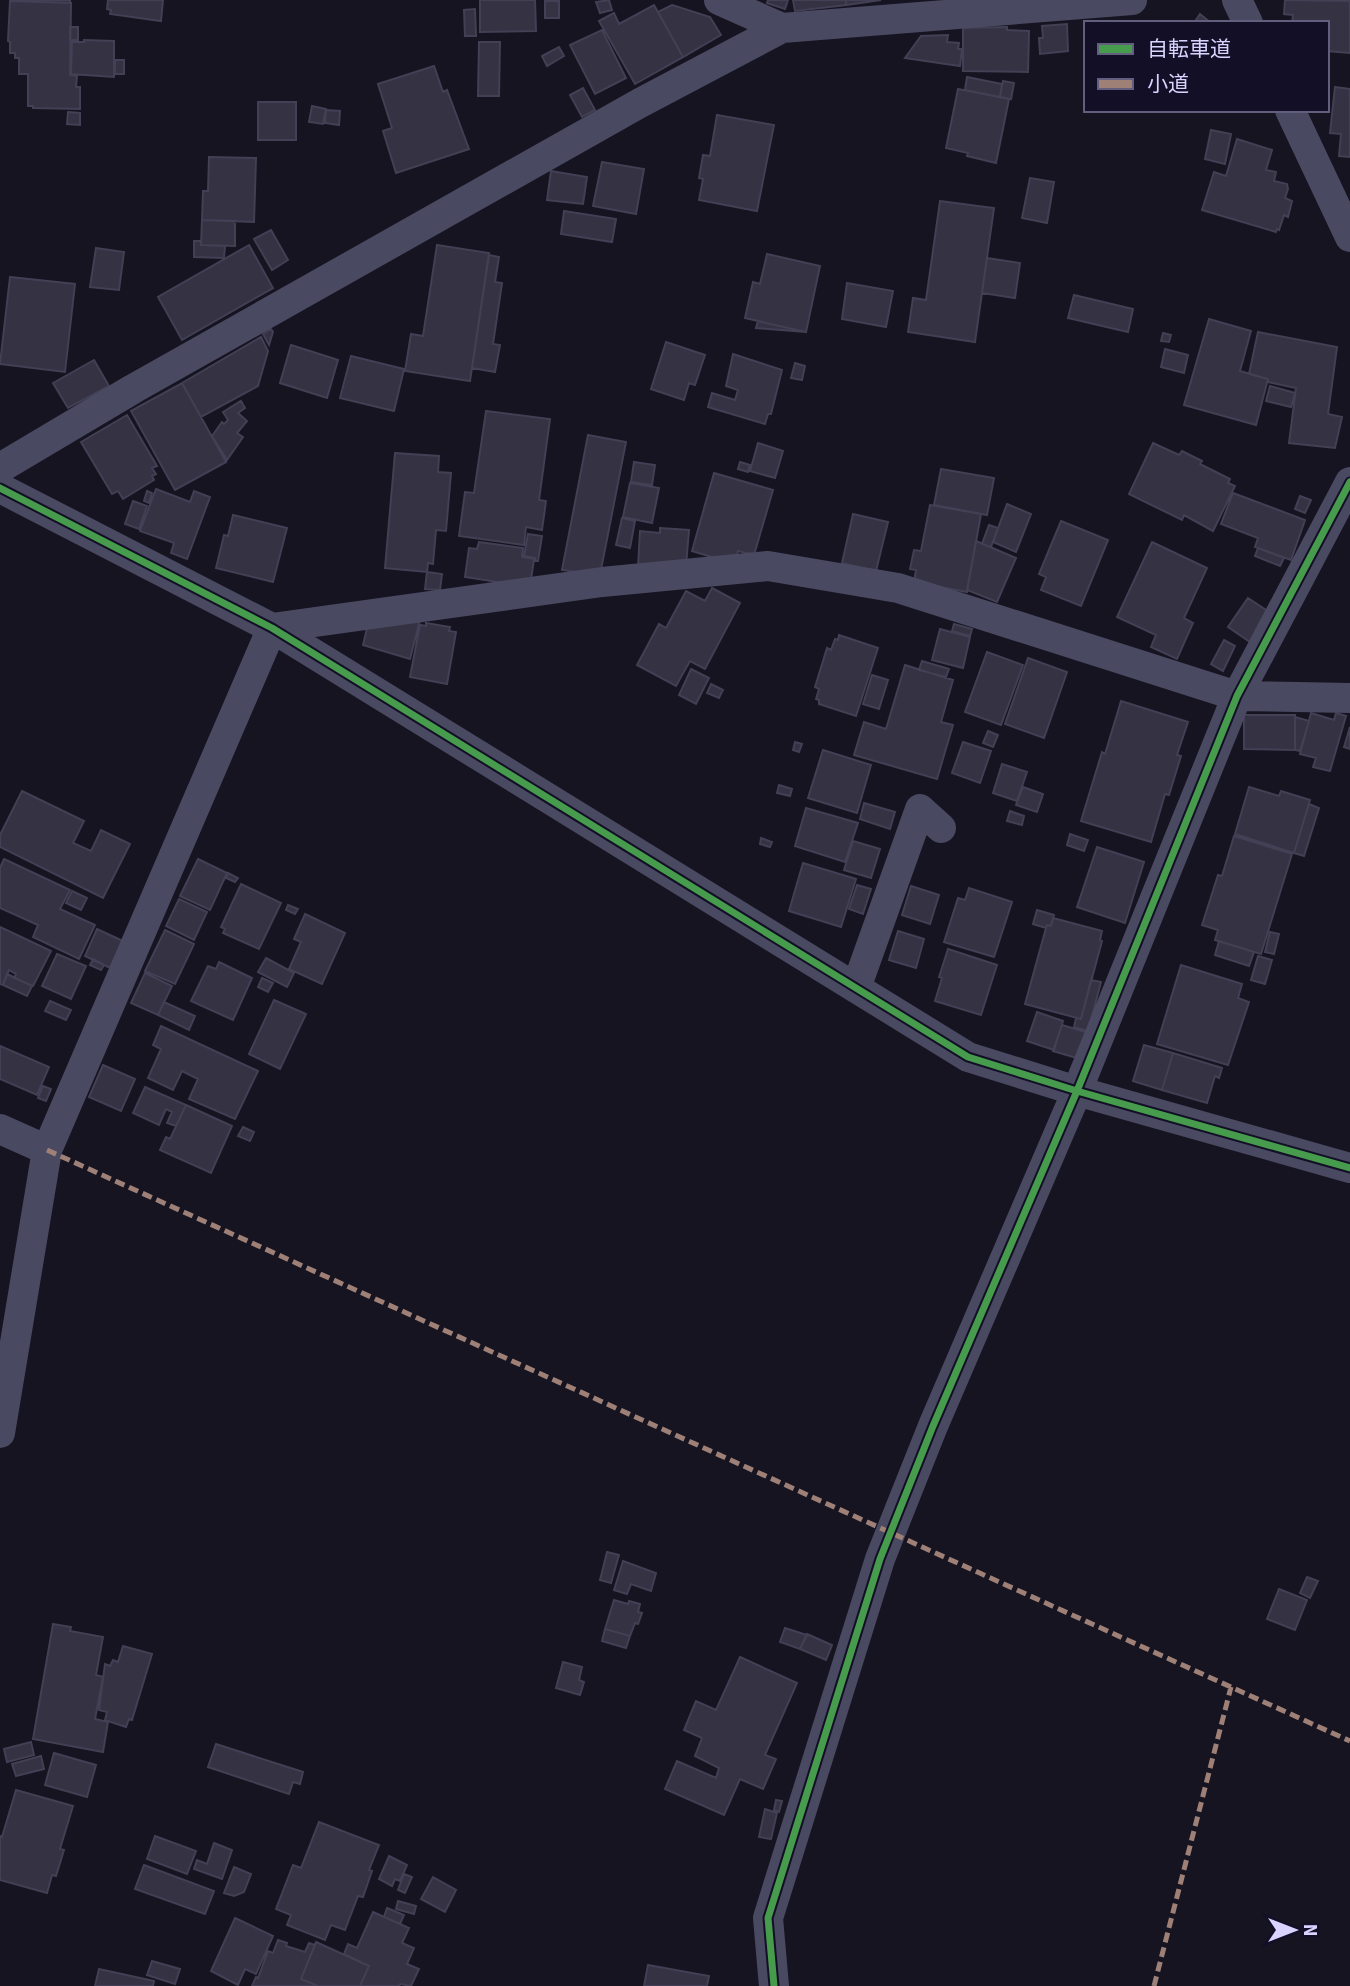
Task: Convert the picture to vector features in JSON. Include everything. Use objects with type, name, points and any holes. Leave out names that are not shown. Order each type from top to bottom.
[{"type":"street","points":[[719,0],[782,27]]},
{"type":"street","points":[[0,468],[133,389],[782,27],[1132,0]]},
{"type":"street","points":[[1237,0],[1247,21]]},
{"type":"street","points":[[1291,112],[1350,237]]},
{"type":"street","points":[[774,1986],[768,1918],[880,1559],[933,1426],[1077,1091],[1237,696],[1350,482]]},
{"type":"street","points":[[0,488],[272,628],[968,1057],[1077,1091],[1350,1168]]},
{"type":"street","points":[[272,628],[601,582],[768,566],[898,588],[1237,696],[1350,698]]},
{"type":"street","points":[[0,1433],[47,1150],[272,628]]},
{"type":"street","points":[[856,988],[920,809],[941,828]]},
{"type":"street","points":[[0,1129],[47,1150]]},
{"type":"building","points":[[70,0],[70,3],[12,1]]},
{"type":"building","points":[[108,0],[163,0],[161,21],[110,14],[111,10],[107,9]]},
{"type":"building","points":[[480,0],[535,0],[536,31],[480,32]]},
{"type":"building","points":[[609,0],[612,10],[600,13],[596,2]]},
{"type":"building","points":[[768,0],[788,0],[785,9],[767,3]]},
{"type":"building","points":[[793,0],[846,0],[846,5],[795,11]]},
{"type":"building","points":[[846,0],[881,0],[846,5]]},
{"type":"building","points":[[1285,0],[1350,1],[1350,53],[1329,51],[1329,21],[1292,21],[1293,15],[1284,14]]},
{"type":"building","points":[[10,1],[71,3],[70,75],[77,76],[80,109],[28,106],[28,74],[19,74],[19,58],[15,58],[15,53],[10,53]]},
{"type":"building","points":[[545,1],[559,1],[559,18],[545,18]]},
{"type":"building","points":[[654,5],[683,57],[635,84],[599,21],[614,13],[619,24]]},
{"type":"building","points":[[672,5],[710,17],[721,35],[683,57],[658,12]]},
{"type":"building","points":[[475,9],[476,36],[465,36],[464,10]]},
{"type":"building","points":[[1200,14],[1209,21],[1195,21]]},
{"type":"building","points":[[1067,24],[1068,51],[1040,54],[1039,38],[1043,38],[1042,26]]},
{"type":"building","points":[[70,27],[78,27],[78,40],[70,40]]},
{"type":"building","points":[[1007,27],[1007,30],[1029,31],[1028,72],[963,71],[963,28]]},
{"type":"building","points":[[602,30],[626,78],[595,94],[570,45]]},
{"type":"building","points":[[948,35],[947,42],[959,43],[958,49],[962,49],[960,66],[905,58],[921,36]]},
{"type":"building","points":[[114,41],[114,77],[71,74],[72,42]]},
{"type":"building","points":[[479,42],[500,42],[499,96],[478,96]]},
{"type":"building","points":[[559,47],[564,56],[547,66],[542,56]]},
{"type":"building","points":[[115,60],[124,60],[124,74],[115,74]]},
{"type":"building","points":[[434,66],[443,92],[447,90],[469,149],[396,173],[383,131],[392,128],[378,84]]},
{"type":"building","points":[[967,77],[1002,84],[1000,97],[965,90]]},
{"type":"building","points":[[1003,81],[1014,83],[1011,99],[1000,97]]},
{"type":"building","points":[[1335,87],[1350,89],[1350,157],[1339,156],[1341,134],[1330,133]]},
{"type":"building","points":[[583,88],[595,110],[582,117],[570,95]]},
{"type":"building","points":[[958,89],[1009,99],[996,163],[946,148]]},
{"type":"building","points":[[258,102],[296,102],[296,140],[258,140]]},
{"type":"building","points":[[312,106],[326,109],[323,124],[309,122]]},
{"type":"building","points":[[326,110],[340,111],[339,125],[325,123]]},
{"type":"building","points":[[68,112],[80,113],[80,125],[67,124]]},
{"type":"building","points":[[717,115],[774,125],[757,211],[699,200],[703,179],[699,178],[703,155],[710,156]]},
{"type":"building","points":[[1211,130],[1231,134],[1225,164],[1205,159]]},
{"type":"building","points":[[1237,139],[1272,150],[1266,170],[1276,172],[1274,181],[1287,184],[1285,198],[1292,201],[1288,217],[1284,215],[1276,232],[1202,210],[1214,172],[1226,176]]},
{"type":"building","points":[[209,157],[256,158],[254,222],[202,220],[203,191],[208,191]]},
{"type":"building","points":[[602,162],[644,169],[636,214],[593,206]]},
{"type":"building","points":[[551,171],[587,177],[583,204],[547,200]]},
{"type":"building","points":[[1030,178],[1054,182],[1047,223],[1022,218]]},
{"type":"building","points":[[940,201],[994,208],[975,342],[908,332],[913,298],[926,300]]},
{"type":"building","points":[[564,211],[616,219],[612,242],[561,234]]},
{"type":"building","points":[[202,220],[235,221],[235,246],[201,245]]},
{"type":"building","points":[[271,230],[288,260],[272,270],[254,239]]},
{"type":"building","points":[[194,241],[201,241],[201,245],[225,246],[224,258],[194,257]]},
{"type":"building","points":[[249,245],[273,288],[182,340],[158,297]]},
{"type":"building","points":[[437,245],[489,253],[470,381],[405,371],[411,334],[423,336]]},
{"type":"building","points":[[96,248],[124,252],[119,290],[90,287]]},
{"type":"building","points":[[767,254],[820,266],[806,332],[745,318],[753,282],[760,284]]},
{"type":"building","points":[[489,255],[499,257],[495,282],[502,283],[493,344],[500,345],[495,372],[472,368]]},
{"type":"building","points":[[987,258],[1020,263],[1015,298],[982,293]]},
{"type":"building","points":[[10,277],[75,284],[65,372],[0,364]]},
{"type":"building","points":[[847,283],[893,291],[886,327],[842,319]]},
{"type":"building","points":[[1074,295],[1133,309],[1128,332],[1068,318]]},
{"type":"building","points":[[1209,319],[1251,331],[1240,371],[1268,379],[1256,425],[1184,405]]},
{"type":"building","points":[[758,321],[806,332],[756,328]]},
{"type":"building","points":[[271,329],[273,332],[269,345],[263,334]]},
{"type":"building","points":[[1258,332],[1337,347],[1328,414],[1342,417],[1335,448],[1289,443],[1296,388],[1268,382],[1268,379],[1249,374]]},
{"type":"building","points":[[1163,333],[1171,335],[1169,342],[1161,341]]},
{"type":"building","points":[[261,337],[268,351],[258,386],[201,417],[182,383]]},
{"type":"building","points":[[666,342],[705,355],[695,385],[689,383],[684,400],[651,389]]},
{"type":"building","points":[[291,345],[338,360],[327,398],[280,383]]},
{"type":"building","points":[[1165,349],[1188,355],[1184,373],[1161,367]]},
{"type":"building","points":[[733,354],[782,370],[771,414],[768,414],[765,424],[708,407],[712,393],[735,400],[738,390],[726,386]]},
{"type":"building","points":[[351,356],[404,369],[394,411],[340,398]]},
{"type":"building","points":[[94,360],[109,386],[68,408],[53,383]]},
{"type":"building","points":[[795,363],[805,366],[802,380],[791,378]]},
{"type":"building","points":[[182,383],[226,462],[175,490],[131,411]]},
{"type":"building","points":[[1270,386],[1295,393],[1291,407],[1266,401]]},
{"type":"building","points":[[241,401],[245,408],[238,413],[247,421],[237,433],[243,437],[227,460],[212,436],[222,422],[224,424],[228,420],[223,412]]},
{"type":"building","points":[[486,411],[550,419],[539,500],[546,501],[542,530],[526,527],[524,545],[459,536],[465,492],[474,493]]},
{"type":"building","points":[[127,415],[157,466],[152,468],[156,474],[152,476],[154,480],[123,499],[118,491],[112,494],[81,442]]},
{"type":"building","points":[[588,435],[626,442],[600,575],[562,570]]},
{"type":"building","points":[[758,443],[783,451],[775,478],[750,471]]},
{"type":"building","points":[[1153,443],[1179,455],[1182,451],[1202,461],[1200,464],[1230,479],[1228,483],[1235,486],[1213,531],[1184,515],[1182,520],[1129,494]]},
{"type":"building","points":[[395,453],[439,456],[438,472],[451,473],[446,531],[436,530],[433,564],[428,563],[427,572],[385,568]]},
{"type":"building","points":[[634,462],[655,465],[652,485],[631,482]]},
{"type":"building","points":[[740,462],[750,465],[748,472],[738,469]]},
{"type":"building","points":[[941,469],[994,478],[987,515],[934,505]]},
{"type":"building","points":[[714,473],[773,490],[754,555],[738,551],[735,564],[692,551]]},
{"type":"building","points":[[630,483],[659,488],[652,523],[623,517]]},
{"type":"building","points":[[156,489],[190,502],[194,491],[210,497],[187,559],[171,553],[174,543],[140,531]]},
{"type":"building","points":[[147,491],[152,493],[149,503],[144,501]]},
{"type":"building","points":[[1233,493],[1305,520],[1291,560],[1255,547],[1258,538],[1221,524]]},
{"type":"building","points":[[1300,496],[1311,500],[1305,513],[1295,509]]},
{"type":"building","points":[[133,501],[147,506],[139,529],[125,524]]},
{"type":"building","points":[[1007,504],[1031,514],[1016,552],[993,542]]},
{"type":"building","points":[[930,505],[981,514],[967,592],[914,582],[916,570],[910,569],[914,550],[921,551]]},
{"type":"building","points":[[853,514],[888,522],[876,571],[842,563]]},
{"type":"building","points":[[233,515],[287,528],[273,582],[216,568],[224,535],[228,536]]},
{"type":"building","points":[[622,518],[635,521],[630,548],[616,545]]},
{"type":"building","points":[[1061,521],[1108,540],[1081,606],[1041,590],[1046,577],[1039,574]]},
{"type":"building","points":[[989,525],[998,528],[991,547],[982,544]]},
{"type":"building","points":[[660,528],[689,530],[686,566],[638,567],[640,531],[660,533]]},
{"type":"building","points":[[528,534],[542,536],[538,561],[524,556]]},
{"type":"building","points":[[976,541],[1016,558],[997,602],[967,590]]},
{"type":"building","points":[[479,542],[523,548],[522,557],[534,559],[530,587],[465,577],[469,548],[477,549]]},
{"type":"building","points":[[1152,542],[1207,568],[1184,618],[1193,623],[1177,659],[1151,647],[1156,635],[1117,617]]},
{"type":"building","points":[[1258,548],[1284,558],[1280,566],[1255,556]]},
{"type":"building","points":[[427,572],[442,574],[440,590],[425,589]]},
{"type":"building","points":[[712,588],[740,603],[705,669],[690,661],[676,686],[637,665],[659,624],[666,628],[686,591],[705,601]]},
{"type":"building","points":[[1248,598],[1272,614],[1253,644],[1228,627]]},
{"type":"building","points":[[420,620],[410,659],[363,645],[368,624]]},
{"type":"building","points":[[426,623],[450,627],[449,631],[456,632],[447,684],[410,677],[420,625],[426,626]]},
{"type":"building","points":[[954,624],[972,629],[970,636],[952,631]]},
{"type":"building","points":[[940,629],[970,637],[963,668],[932,660]]},
{"type":"building","points":[[839,635],[878,648],[856,716],[819,704],[816,699],[819,689],[815,687],[827,648],[831,650]]},
{"type":"building","points":[[1224,640],[1235,646],[1223,671],[1211,664]]},
{"type":"building","points":[[987,652],[1023,665],[1001,725],[965,712]]},
{"type":"building","points":[[1028,658],[1067,672],[1044,738],[1005,724]]},
{"type":"building","points":[[922,661],[949,669],[946,677],[919,670]]},
{"type":"building","points":[[905,665],[953,680],[941,722],[953,725],[937,779],[854,755],[864,722],[886,729]]},
{"type":"building","points":[[691,669],[709,678],[696,704],[679,695]]},
{"type":"building","points":[[872,675],[888,680],[879,709],[863,704]]},
{"type":"building","points":[[711,684],[723,690],[719,698],[707,693]]},
{"type":"building","points":[[1121,701],[1188,722],[1177,755],[1181,756],[1169,795],[1165,794],[1151,842],[1081,821]]},
{"type":"building","points":[[1311,713],[1334,720],[1336,713],[1346,716],[1330,771],[1313,767],[1316,758],[1300,754]]},
{"type":"building","points":[[1244,715],[1295,715],[1295,750],[1244,749]]},
{"type":"building","points":[[1295,717],[1309,721],[1300,751],[1295,750]]},
{"type":"building","points":[[1350,727],[1350,749],[1344,747]]},
{"type":"building","points":[[988,731],[998,735],[993,747],[983,743]]},
{"type":"building","points":[[795,742],[802,744],[799,752],[793,750]]},
{"type":"building","points":[[963,742],[991,751],[980,783],[952,773]]},
{"type":"building","points":[[823,750],[871,765],[857,813],[808,798]]},
{"type":"building","points":[[1002,764],[1027,772],[1017,801],[993,793]]},
{"type":"building","points":[[779,785],[792,789],[790,796],[777,793]]},
{"type":"building","points":[[1023,787],[1043,794],[1037,812],[1016,805]]},
{"type":"building","points":[[1249,787],[1279,796],[1281,791],[1310,800],[1294,853],[1235,834]]},
{"type":"building","points":[[22,791],[84,821],[73,843],[91,851],[101,830],[130,844],[103,898],[0,847],[0,835]]},
{"type":"building","points":[[864,803],[895,812],[890,829],[860,819]]},
{"type":"building","points":[[1309,804],[1319,808],[1304,856],[1294,853]]},
{"type":"building","points":[[806,808],[858,823],[845,862],[795,846]]},
{"type":"building","points":[[1010,811],[1024,816],[1022,825],[1007,821]]},
{"type":"building","points":[[1070,834],[1088,840],[1084,851],[1067,845]]},
{"type":"building","points":[[1234,836],[1292,854],[1261,954],[1215,940],[1218,930],[1202,925],[1218,875],[1222,876]]},
{"type":"building","points":[[761,838],[772,842],[770,847],[760,844]]},
{"type":"building","points":[[853,841],[880,849],[871,878],[844,870]]},
{"type":"building","points":[[1097,847],[1144,862],[1125,923],[1077,907]]},
{"type":"building","points":[[4,859],[70,890],[60,909],[95,925],[79,959],[33,937],[38,925],[0,908],[0,868]]},
{"type":"building","points":[[198,859],[227,873],[210,910],[180,896]]},
{"type":"building","points":[[803,863],[856,879],[841,927],[789,911]]},
{"type":"building","points":[[228,873],[238,878],[235,882],[226,878]]},
{"type":"building","points":[[241,884],[281,903],[259,949],[223,933],[225,929],[221,927]]},
{"type":"building","points":[[857,885],[871,889],[863,914],[849,909]]},
{"type":"building","points":[[911,886],[939,895],[930,924],[902,915]]},
{"type":"building","points":[[969,888],[1012,902],[994,957],[944,942],[958,898],[965,900]]},
{"type":"building","points":[[72,891],[87,898],[81,910],[66,903]]},
{"type":"building","points":[[179,899],[207,912],[194,940],[166,926]]},
{"type":"building","points":[[288,905],[298,909],[295,914],[286,910]]},
{"type":"building","points":[[1037,910],[1054,915],[1051,926],[1047,925],[1046,928],[1033,924]]},
{"type":"building","points":[[305,914],[345,933],[322,984],[289,969],[301,942],[294,939]]},
{"type":"building","points":[[1053,918],[1102,931],[1102,941],[1081,1019],[1025,1004],[1046,928],[1047,925],[1051,926]]},
{"type":"building","points":[[0,927],[51,951],[33,986],[14,978],[16,974],[9,970],[3,985],[0,984]]},
{"type":"building","points":[[97,929],[123,941],[110,968],[85,956]]},
{"type":"building","points":[[165,930],[194,944],[175,984],[145,971]]},
{"type":"building","points":[[898,931],[924,939],[916,968],[889,960]]},
{"type":"building","points":[[1270,932],[1279,934],[1274,954],[1265,952]]},
{"type":"building","points":[[1219,941],[1254,952],[1249,966],[1215,955]]},
{"type":"building","points":[[948,949],[997,965],[981,1015],[935,1001]]},
{"type":"building","points":[[57,954],[86,966],[71,999],[42,986]]},
{"type":"building","points":[[1258,956],[1272,960],[1265,984],[1251,980]]},
{"type":"building","points":[[266,958],[294,973],[287,987],[258,972]]},
{"type":"building","points":[[93,959],[104,965],[101,970],[90,965]]},
{"type":"building","points":[[219,962],[252,978],[233,1020],[191,1001],[208,966],[216,969]]},
{"type":"building","points":[[1181,965],[1242,984],[1238,998],[1249,1002],[1228,1065],[1157,1044]]},
{"type":"building","points":[[145,973],[172,986],[158,1015],[131,1003]]},
{"type":"building","points":[[7,974],[32,986],[27,996],[3,985]]},
{"type":"building","points":[[262,978],[273,983],[268,992],[258,987]]},
{"type":"building","points":[[1091,980],[1101,982],[1088,1031],[1074,1027],[1076,1018],[1081,1019]]},
{"type":"building","points":[[274,1000],[306,1014],[280,1069],[249,1054]]},
{"type":"building","points":[[50,1001],[71,1010],[66,1020],[45,1011]]},
{"type":"building","points":[[164,1002],[195,1016],[189,1030],[158,1015]]},
{"type":"building","points":[[1037,1012],[1063,1021],[1054,1050],[1027,1041]]},
{"type":"building","points":[[1062,1025],[1089,1033],[1080,1059],[1053,1051]]},
{"type":"building","points":[[161,1026],[258,1071],[235,1119],[189,1099],[198,1079],[182,1071],[173,1090],[148,1078],[161,1049],[153,1045]]},
{"type":"building","points":[[1144,1045],[1173,1053],[1162,1090],[1133,1081]]},
{"type":"building","points":[[0,1046],[49,1067],[37,1095],[0,1079]]},
{"type":"building","points":[[1173,1053],[1222,1068],[1219,1078],[1215,1076],[1207,1103],[1162,1090]]},
{"type":"building","points":[[103,1065],[135,1079],[121,1111],[89,1097]]},
{"type":"building","points":[[43,1086],[51,1089],[46,1101],[38,1098]]},
{"type":"building","points":[[145,1087],[186,1105],[176,1126],[167,1123],[172,1112],[166,1109],[159,1125],[133,1113]]},
{"type":"building","points":[[186,1105],[232,1126],[211,1173],[160,1150],[166,1137],[170,1139]]},
{"type":"building","points":[[243,1127],[254,1132],[250,1141],[238,1136]]},
{"type":"building","points":[[607,1552],[619,1555],[611,1583],[600,1580]]},
{"type":"building","points":[[623,1561],[656,1573],[651,1591],[631,1584],[627,1594],[614,1590]]},
{"type":"building","points":[[1307,1577],[1318,1581],[1310,1598],[1300,1593]]},
{"type":"building","points":[[1279,1589],[1307,1600],[1295,1630],[1267,1619]]},
{"type":"building","points":[[614,1600],[640,1604],[638,1612],[642,1613],[630,1636],[605,1629]]},
{"type":"building","points":[[53,1624],[71,1627],[70,1631],[103,1637],[96,1675],[103,1677],[95,1719],[108,1722],[103,1752],[33,1739]]},
{"type":"building","points":[[785,1628],[807,1635],[800,1649],[780,1642]]},
{"type":"building","points":[[605,1629],[630,1636],[626,1648],[602,1641]]},
{"type":"building","points":[[807,1634],[832,1645],[826,1660],[800,1649]]},
{"type":"building","points":[[123,1646],[152,1654],[132,1720],[129,1719],[126,1727],[105,1720],[107,1712],[99,1710],[105,1664],[110,1666],[113,1660],[118,1662]]},
{"type":"building","points":[[740,1657],[797,1683],[765,1755],[776,1759],[763,1789],[740,1779],[724,1815],[665,1789],[677,1761],[716,1778],[719,1768],[695,1756],[702,1738],[684,1730],[696,1701],[716,1710]]},
{"type":"building","points":[[563,1662],[582,1667],[579,1680],[584,1682],[580,1695],[556,1688]]},
{"type":"building","points":[[31,1742],[34,1755],[7,1762],[4,1749]]},
{"type":"building","points":[[216,1744],[303,1772],[300,1784],[293,1782],[289,1794],[208,1767]]},
{"type":"building","points":[[54,1753],[96,1765],[87,1797],[45,1785]]},
{"type":"building","points":[[41,1756],[44,1769],[16,1776],[12,1764]]},
{"type":"building","points":[[16,1790],[73,1806],[60,1849],[64,1850],[56,1876],[52,1875],[47,1893],[0,1880],[0,1836],[2,1837]]},
{"type":"building","points":[[776,1800],[782,1801],[779,1812],[774,1810]]},
{"type":"building","points":[[765,1809],[777,1813],[771,1839],[759,1837]]},
{"type":"building","points":[[319,1822],[379,1845],[369,1870],[372,1871],[363,1897],[358,1896],[345,1930],[331,1925],[325,1940],[287,1925],[291,1915],[276,1909],[293,1865],[301,1868]]},
{"type":"building","points":[[155,1836],[196,1851],[187,1874],[147,1859]]},
{"type":"building","points":[[214,1843],[232,1850],[222,1879],[194,1869],[197,1860],[207,1864]]},
{"type":"building","points":[[389,1856],[407,1865],[400,1881],[395,1879],[392,1886],[379,1879]]},
{"type":"building","points":[[144,1865],[214,1891],[205,1914],[135,1889]]},
{"type":"building","points":[[234,1867],[251,1874],[244,1892],[234,1896],[224,1893]]},
{"type":"building","points":[[404,1874],[412,1877],[405,1893],[398,1890]]},
{"type":"building","points":[[433,1877],[456,1890],[445,1912],[421,1899]]},
{"type":"building","points":[[398,1901],[416,1906],[414,1914],[396,1909]]},
{"type":"building","points":[[387,1908],[404,1915],[400,1924],[384,1917]]},
{"type":"building","points":[[373,1912],[409,1928],[402,1943],[414,1948],[407,1964],[419,1969],[411,1986],[360,1986],[369,1966],[344,1954],[348,1944],[357,1948]]},
{"type":"building","points":[[235,1918],[273,1936],[256,1974],[245,1969],[238,1985],[211,1971]]},
{"type":"building","points":[[278,1940],[287,1943],[286,1946],[305,1952],[309,1943],[315,1945],[301,1979],[318,1986],[252,1986],[256,1977],[258,1978],[268,1951],[273,1953]]},
{"type":"building","points":[[316,1942],[369,1966],[360,1986],[318,1986],[301,1979]]},
{"type":"building","points":[[152,1961],[180,1969],[175,1984],[147,1975]]},
{"type":"building","points":[[648,1965],[709,1976],[707,1986],[644,1986]]},
{"type":"building","points":[[99,1969],[154,1981],[153,1986],[95,1986]]},
{"type":"marked path","points":[[47,1150],[1350,1741]]},
{"type":"marked path","points":[[1154,1986],[1231,1687]]},
{"type":"cycle path","points":[[774,1986],[768,1918],[880,1559],[933,1426],[1077,1091],[1237,696],[1350,482]]},
{"type":"cycle path","points":[[0,488],[272,628],[968,1057],[1077,1091],[1350,1168]]}]
